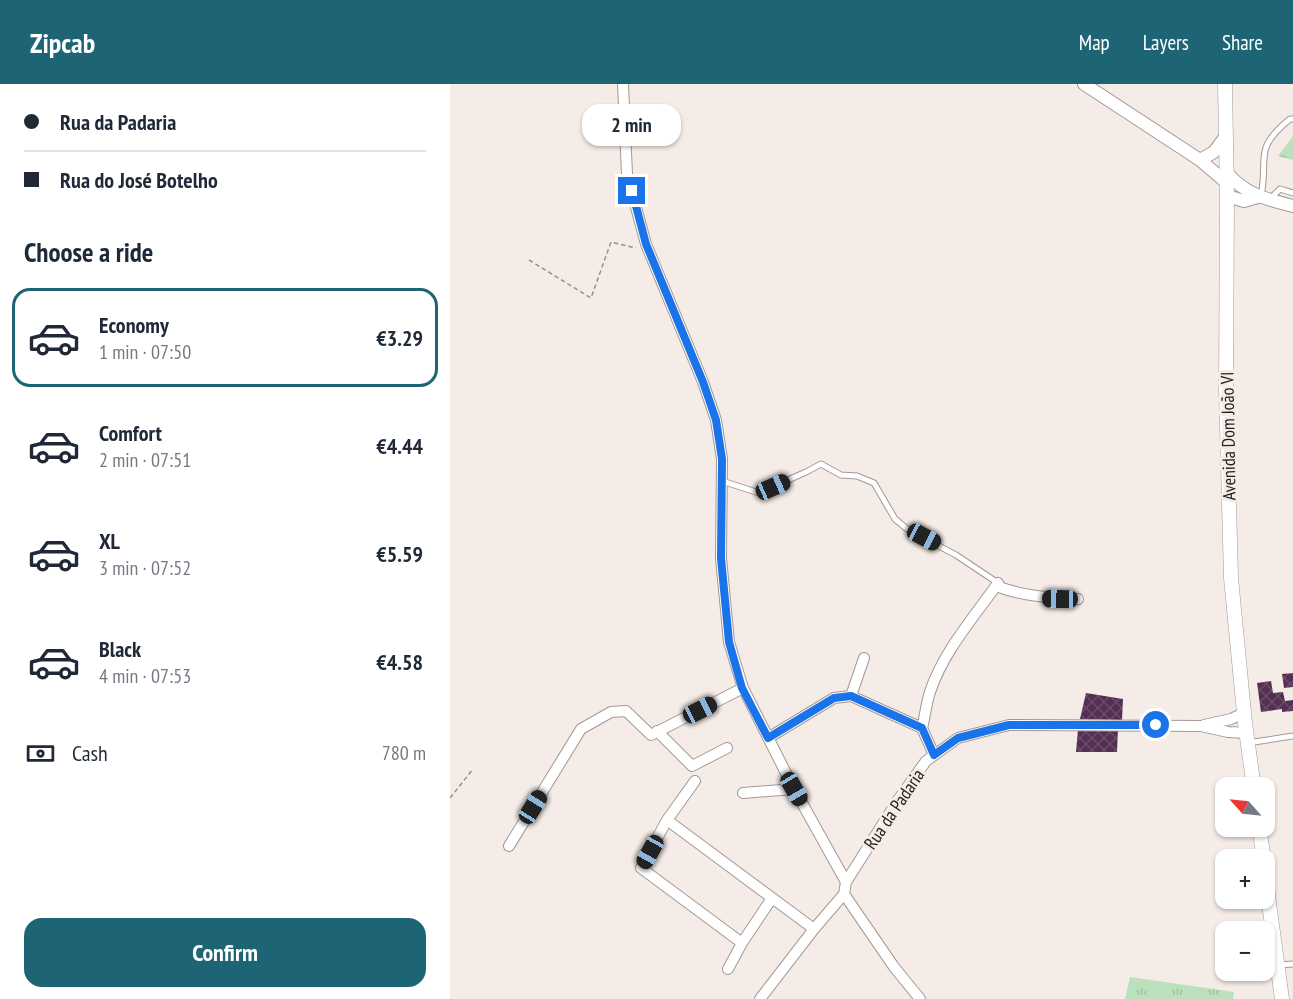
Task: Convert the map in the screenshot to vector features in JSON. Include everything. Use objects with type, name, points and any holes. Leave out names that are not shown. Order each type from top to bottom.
[{"type":"main road","name":"Avenida Dom João VI","points":[[1226,84],[1226,389],[1231,578],[1252,777]]},
{"type":"main road","points":[[1270,909],[1282,999]]},
{"type":"street","points":[[622,84],[627,174],[649,250],[703,382],[716,420],[722,459],[722,568],[729,642],[742,688],[794,789],[846,882]]},
{"type":"street","points":[[1084,84],[1206,161],[1245,196],[1293,206]]},
{"type":"street","points":[[1206,161],[1226,136]]},
{"type":"street","points":[[1206,161],[1245,196]]},
{"type":"street","points":[[1227,224],[1245,196]]},
{"type":"street","points":[[934,755],[922,728],[930,692],[947,657],[997,584],[1015,593],[1042,598],[1078,599]]},
{"type":"street","points":[[851,696],[864,658]]},
{"type":"street","points":[[654,733],[742,688]]},
{"type":"street","points":[[768,738],[834,698],[851,696],[922,728]]},
{"type":"street","points":[[509,846],[581,729],[612,712],[626,711],[692,766],[727,748]]},
{"type":"street","points":[[1201,726],[1231,719],[1244,713]]},
{"type":"street","name":"Rua da Padaria","points":[[844,894],[846,882],[898,800],[926,761],[958,738],[1009,725],[1201,726]]},
{"type":"street","points":[[1201,726],[1247,738]]},
{"type":"street","points":[[695,781],[667,820],[641,868],[742,944]]},
{"type":"street","points":[[743,793],[794,789]]},
{"type":"street","points":[[667,820],[814,928]]},
{"type":"street","points":[[760,999],[814,928],[844,894],[894,968],[920,999]]},
{"type":"street","points":[[728,969],[772,898]]},
{"type":"lane","points":[[1293,119],[1273,133],[1263,153],[1263,198],[1280,189],[1293,193]]},
{"type":"lane","points":[[721,481],[759,493],[821,464],[841,475],[857,476],[874,483],[895,519],[907,529],[956,555],[997,584]]},
{"type":"lane","points":[[1247,738],[1293,736]]},
{"type":"lane","points":[[1278,965],[1293,964]]},
{"type":"path","points":[[529,260],[591,298],[611,242],[649,250]]},
{"type":"path","points":[[450,798],[473,769]]},
{"type":"green space","points":[[1293,136],[1293,160],[1278,156]]},
{"type":"green space","points":[[1130,977],[1234,992],[1233,999],[1125,999]]},
{"type":"building","points":[[1293,673],[1293,687],[1284,688],[1282,674]]},
{"type":"building","points":[[1271,681],[1273,693],[1283,692],[1285,701],[1293,700],[1293,711],[1282,712],[1282,709],[1261,712],[1257,683]]},
{"type":"building","points":[[1086,693],[1123,699],[1122,720],[1080,719]]},
{"type":"building","points":[[1078,729],[1118,729],[1117,752],[1076,752]]},
{"type":"route","points":[[632,191],[646,244],[703,382],[716,420],[722,459],[721,558],[729,642],[742,688],[768,738],[834,698],[851,696],[922,728],[934,755],[958,738],[1009,725],[1156,725]]}]
